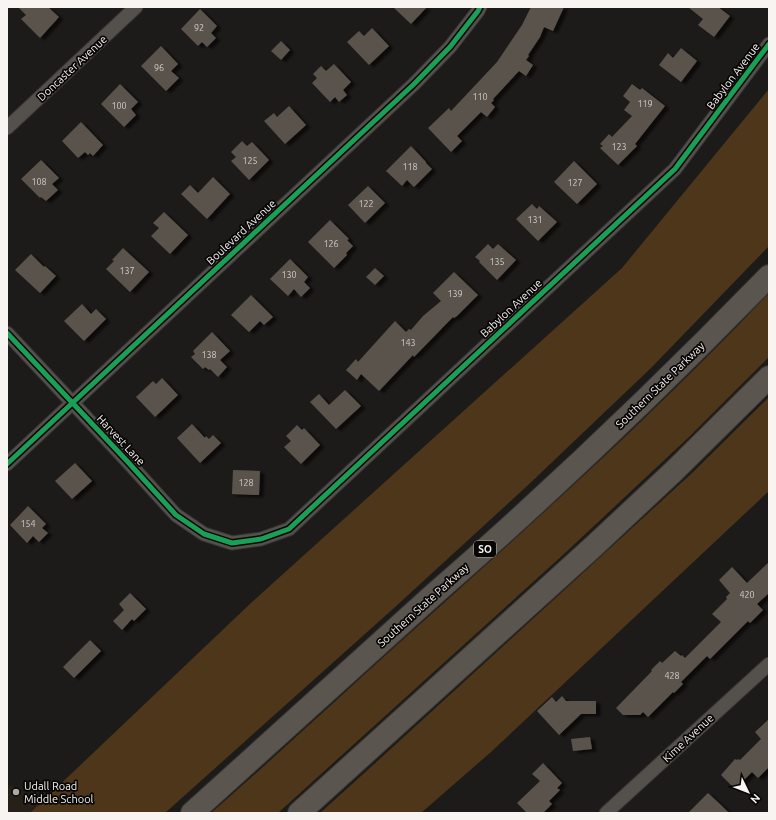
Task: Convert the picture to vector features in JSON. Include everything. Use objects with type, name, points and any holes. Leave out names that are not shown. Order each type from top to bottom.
[{"type":"highway","name":"Southern State Parkway","points":[[192,813],[555,486],[636,409],[769,276]]},
{"type":"highway","points":[[299,813],[594,546],[674,471],[769,377]]},
{"type":"street","name":"Doncaster Avenue","points":[[7,128],[136,7]]},
{"type":"street","name":"Boulevard Avenue","points":[[7,464],[414,84],[450,47],[480,7]]},
{"type":"street","name":"Babylon Avenue","points":[[232,543],[261,538],[289,529],[675,169],[769,44]]},
{"type":"street","name":"Harvest Lane","points":[[7,333],[176,515],[204,534],[232,543]]},
{"type":"street","name":"Kime Avenue","points":[[606,813],[769,664]]},
{"type":"shaded area","points":[[769,89],[769,246],[651,368],[526,487],[394,608],[165,813],[30,813],[252,602],[622,268]]},
{"type":"shaded area","points":[[769,293],[769,357],[689,437],[564,554],[278,813],[211,813],[494,558],[587,472],[680,384]]},
{"type":"shaded area","points":[[769,397],[769,491],[491,752],[421,813],[320,813],[692,473]]},
{"type":"shaded area","name":"Udall Road Middle School","points":[[7,784],[44,800],[31,813],[7,813]]},
{"type":"building","points":[[18,7],[48,7],[59,17],[40,38],[21,19],[26,15]]},
{"type":"building","points":[[393,7],[427,7],[411,24]]},
{"type":"building","points":[[531,7],[564,7],[553,31],[544,27],[540,37],[528,55],[529,56],[526,60],[533,65],[526,76],[519,71],[493,99],[494,100],[491,103],[495,107],[487,117],[481,112],[457,136],[462,141],[451,152],[428,128],[449,108],[451,111],[497,62],[522,25]]},
{"type":"building","points":[[688,7],[718,7],[730,16],[714,37],[698,25],[703,19]]},
{"type":"building","points":[[200,9],[217,26],[211,33],[216,38],[207,47],[202,42],[198,46],[181,29]]},
{"type":"building","points":[[372,28],[389,46],[369,65],[347,42],[359,31],[364,36]]},
{"type":"building","points":[[281,41],[290,50],[281,60],[271,51]]},
{"type":"building","points":[[161,46],[178,64],[171,71],[179,78],[166,91],[141,66]]},
{"type":"building","points":[[681,48],[697,61],[681,82],[659,65],[668,53],[673,58]]},
{"type":"building","points":[[334,64],[351,82],[343,90],[347,95],[339,102],[335,97],[330,102],[312,83],[317,78],[313,74],[321,66],[326,71]]},
{"type":"building","points":[[120,84],[138,102],[131,109],[136,115],[124,127],[101,104]]},
{"type":"building","points":[[632,84],[640,90],[642,88],[665,106],[635,144],[637,146],[618,165],[600,148],[603,146],[600,144],[609,134],[612,137],[632,116],[624,110],[630,102],[623,96]]},
{"type":"building","points":[[289,106],[306,125],[285,144],[264,121],[274,113],[277,117]]},
{"type":"building","points":[[81,122],[103,145],[93,156],[90,153],[88,155],[85,152],[78,158],[62,141]]},
{"type":"building","points":[[242,141],[247,146],[252,142],[269,160],[249,180],[231,161],[236,157],[231,152]]},
{"type":"building","points":[[411,146],[432,169],[414,187],[407,180],[402,186],[386,171]]},
{"type":"building","points":[[41,160],[59,178],[52,184],[58,190],[46,201],[41,197],[40,198],[21,179]]},
{"type":"building","points":[[574,161],[597,184],[577,204],[554,182]]},
{"type":"building","points":[[213,177],[230,194],[207,219],[181,194],[190,185],[198,193]]},
{"type":"building","points":[[368,186],[385,203],[365,223],[348,205]]},
{"type":"building","points":[[532,204],[537,209],[539,206],[557,222],[538,241],[516,219]]},
{"type":"building","points":[[164,212],[188,235],[170,254],[151,236],[159,228],[153,223]]},
{"type":"building","points":[[330,220],[349,239],[347,240],[353,246],[346,253],[347,255],[334,268],[308,242]]},
{"type":"building","points":[[488,244],[493,249],[498,244],[516,260],[497,280],[475,257]]},
{"type":"building","points":[[123,248],[149,272],[130,292],[106,269]]},
{"type":"building","points":[[31,254],[56,276],[40,293],[15,270]]},
{"type":"building","points":[[290,259],[308,277],[304,282],[310,288],[301,297],[294,289],[288,296],[270,279]]},
{"type":"building","points":[[375,268],[384,276],[375,285],[366,277]]},
{"type":"building","points":[[454,272],[478,295],[457,316],[454,318],[453,317],[414,357],[413,355],[379,391],[361,374],[357,380],[346,370],[356,359],[358,362],[395,321],[406,332],[409,329],[411,330],[423,316],[441,301],[433,293]]},
{"type":"building","points":[[251,295],[273,317],[264,325],[260,321],[249,332],[231,315]]},
{"type":"building","points":[[82,304],[91,314],[96,309],[106,319],[84,341],[64,321]]},
{"type":"building","points":[[212,332],[230,351],[220,360],[227,367],[218,377],[210,369],[209,370],[205,367],[203,369],[191,357],[195,354],[193,351]]},
{"type":"building","points":[[162,378],[178,395],[155,417],[136,397],[153,381],[156,384]]},
{"type":"building","points":[[345,390],[361,406],[336,429],[310,402],[319,394],[329,405]]},
{"type":"building","points":[[192,424],[205,438],[206,436],[209,439],[213,435],[221,443],[200,463],[177,438]]},
{"type":"building","points":[[297,425],[302,430],[304,428],[320,445],[301,464],[284,447],[291,441],[286,436]]},
{"type":"building","points":[[75,463],[92,481],[72,499],[55,481]]},
{"type":"building","points":[[233,470],[260,471],[259,495],[232,494]]},
{"type":"building","points":[[28,506],[46,524],[42,528],[48,533],[39,542],[33,536],[27,543],[10,525]]},
{"type":"building","points":[[769,562],[769,593],[757,604],[763,610],[750,623],[748,621],[710,659],[707,656],[681,682],[683,684],[648,717],[643,712],[640,715],[623,715],[616,708],[660,661],[662,663],[675,651],[685,658],[721,622],[712,614],[727,599],[726,597],[730,593],[719,580],[732,567],[747,583]]},
{"type":"building","points":[[130,593],[146,609],[134,621],[132,619],[122,630],[113,621],[124,610],[119,604]]},
{"type":"building","points":[[90,640],[101,651],[74,678],[63,667]]},
{"type":"building","points":[[562,696],[566,701],[596,701],[596,714],[581,714],[559,735],[537,711],[552,697],[556,702]]},
{"type":"building","points":[[769,719],[769,767],[758,778],[752,772],[735,789],[721,775],[735,759],[740,760],[761,739],[755,732]]},
{"type":"building","points":[[590,737],[592,749],[573,751],[571,739]]},
{"type":"building","points":[[543,763],[562,783],[557,788],[560,790],[549,801],[552,804],[543,813],[527,813],[517,803],[540,781],[532,774]]},
{"type":"building","points":[[708,793],[722,806],[729,813],[688,813]]},
{"type":"cycle path","points":[[7,464],[414,84],[450,47],[480,7]]},
{"type":"cycle path","points":[[7,333],[176,515],[204,534],[232,543],[261,539],[289,529],[675,169],[769,44]]},
{"type":"place","name":"Udall Road Middle School","points":[[16,792]]}]
